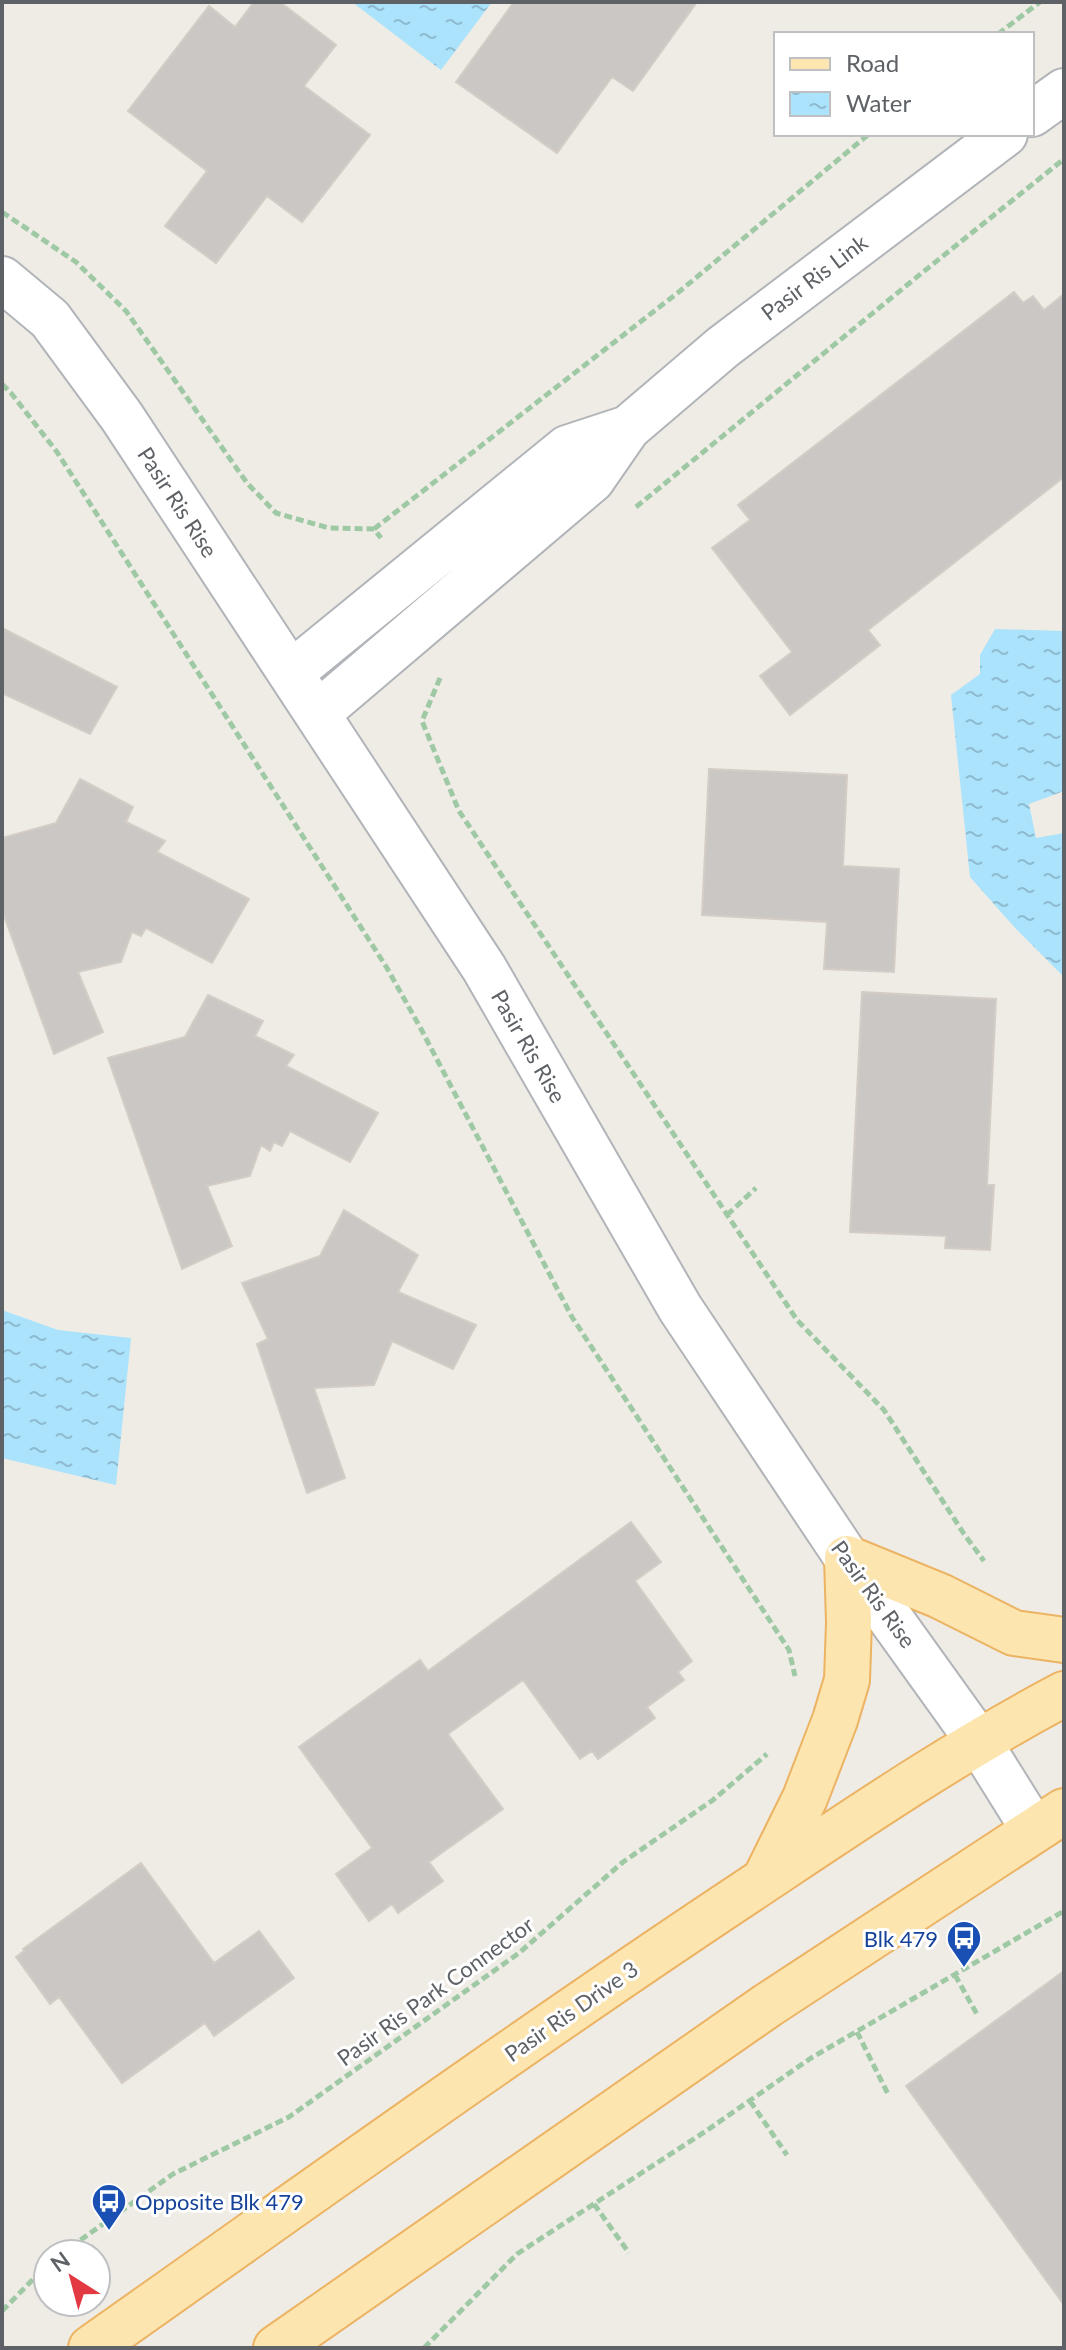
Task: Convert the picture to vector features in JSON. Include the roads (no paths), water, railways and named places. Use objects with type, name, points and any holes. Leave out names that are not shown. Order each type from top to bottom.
[{"type":"main road","points":[[764,1881],[805,1798],[847,1680],[847,1558],[940,1596],[1014,1633],[1064,1640]]},
{"type":"main road","name":"Pasir Ris Drive 3","points":[[91,2348],[595,1993],[979,1742],[1064,1694]]},
{"type":"main road","points":[[276,2348],[768,2005],[1049,1821]]},
{"type":"street","points":[[1034,113],[1064,91]]},
{"type":"street","name":"Pasir Ris Link","points":[[318,713],[592,480],[628,428],[723,347],[1002,136]]},
{"type":"street","name":"Pasir Ris Rise","points":[[2,279],[50,319],[122,417],[484,968],[680,1308],[847,1558],[979,1742],[1049,1821]]},
{"type":"street","name":"Pasir Ris Link","points":[[291,673],[567,448],[628,428]]},
{"type":"water","points":[[352,2],[492,2],[441,70]]},
{"type":"water","points":[[995,629],[1064,631],[1064,791],[1029,804],[1036,838],[1064,833],[1064,977],[970,877],[951,695],[980,674],[980,655]]},
{"type":"water","points":[[2,1310],[58,1330],[131,1338],[116,1485],[2,1458]]},
{"type":"place","name":"Blk 479","points":[[964,1969]]},
{"type":"place","name":"Opposite Blk 479","points":[[109,2232]]}]
